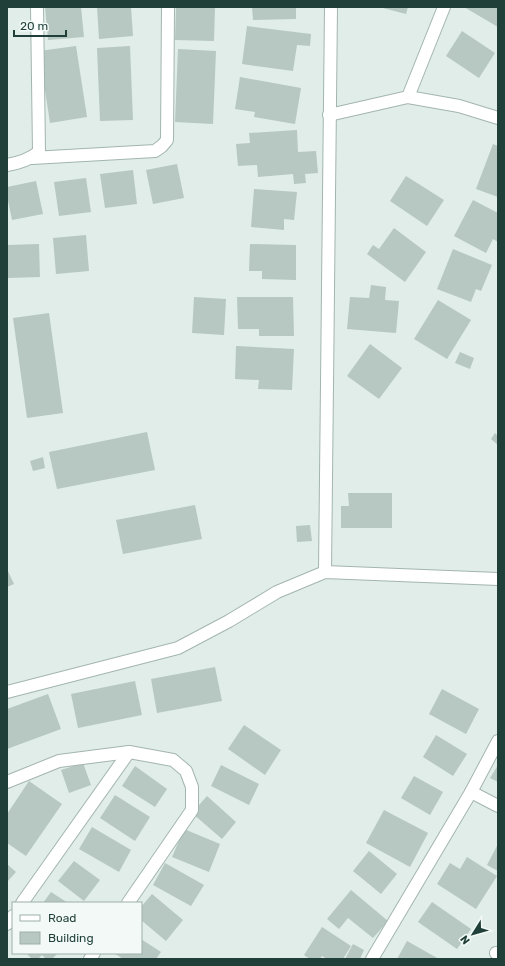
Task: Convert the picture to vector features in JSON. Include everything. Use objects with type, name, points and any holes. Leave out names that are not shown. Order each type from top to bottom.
[{"type":"street","points":[[32,158],[39,152],[37,7]]},
{"type":"street","points":[[7,165],[32,158],[155,151],[162,146],[167,140],[168,7]]},
{"type":"street","points":[[325,572],[331,7]]},
{"type":"street","points":[[408,97],[444,7]]},
{"type":"street","points":[[330,116],[408,97],[458,106],[498,118]]},
{"type":"street","points":[[7,692],[178,648],[229,621],[277,592],[325,572],[498,579]]},
{"type":"street","points":[[372,959],[471,792],[498,741]]},
{"type":"street","points":[[7,782],[59,761],[129,752],[173,760],[186,771],[192,787],[192,810],[129,902]]},
{"type":"street","points":[[23,902],[129,752]]},
{"type":"street","points":[[471,792],[498,806]]},
{"type":"building","points":[[45,7],[81,7],[84,37],[48,40]]},
{"type":"building","points":[[97,7],[131,7],[133,36],[99,39]]},
{"type":"building","points":[[176,7],[215,7],[214,41],[175,40]]},
{"type":"building","points":[[252,7],[296,7],[296,19],[253,20]]},
{"type":"building","points":[[379,7],[408,7],[406,14]]},
{"type":"building","points":[[464,7],[498,7],[498,27]]},
{"type":"building","points":[[247,26],[311,34],[310,46],[297,45],[293,71],[242,64]]},
{"type":"building","points":[[462,31],[495,53],[479,78],[446,56]]},
{"type":"building","points":[[76,46],[87,117],[50,123],[39,51]]},
{"type":"building","points":[[130,46],[133,120],[100,121],[97,48]]},
{"type":"building","points":[[178,49],[216,51],[213,124],[175,122]]},
{"type":"building","points":[[240,77],[301,88],[295,124],[254,117],[255,112],[235,109]]},
{"type":"building","points":[[297,130],[298,152],[316,151],[318,173],[305,174],[306,183],[294,184],[293,174],[258,177],[257,165],[238,166],[236,144],[250,143],[249,133]]},
{"type":"building","points":[[493,144],[498,146],[498,197],[476,189]]},
{"type":"building","points":[[177,164],[184,198],[153,204],[146,170]]},
{"type":"building","points":[[133,170],[137,204],[105,208],[100,174]]},
{"type":"building","points":[[406,176],[444,200],[427,226],[390,201]]},
{"type":"building","points":[[86,178],[91,212],[59,216],[54,182]]},
{"type":"building","points":[[36,181],[43,214],[12,220],[7,196],[7,187]]},
{"type":"building","points":[[254,189],[297,192],[294,220],[284,219],[284,230],[251,227]]},
{"type":"building","points":[[473,200],[498,213],[498,242],[493,239],[486,253],[454,236]]},
{"type":"building","points":[[394,228],[426,252],[405,282],[367,254],[373,245],[379,249]]},
{"type":"building","points":[[86,235],[89,271],[56,274],[53,238]]},
{"type":"building","points":[[39,244],[40,277],[7,278],[7,245]]},
{"type":"building","points":[[250,244],[296,245],[296,280],[262,279],[262,271],[249,271]]},
{"type":"building","points":[[453,249],[492,265],[481,291],[476,289],[471,302],[437,289]]},
{"type":"building","points":[[371,285],[386,287],[385,300],[399,301],[396,333],[347,329],[350,297],[369,298]]},
{"type":"building","points":[[194,297],[226,299],[224,335],[192,333]]},
{"type":"building","points":[[237,297],[293,297],[294,336],[259,336],[259,329],[238,329]]},
{"type":"building","points":[[438,300],[471,320],[447,359],[414,339]]},
{"type":"building","points":[[49,313],[63,413],[27,418],[13,318]]},
{"type":"building","points":[[370,344],[402,368],[379,399],[347,376]]},
{"type":"building","points":[[236,346],[294,349],[292,390],[258,389],[259,380],[235,379]]},
{"type":"building","points":[[460,352],[474,358],[470,369],[455,363]]},
{"type":"building","points":[[147,432],[155,470],[57,489],[49,452]]},
{"type":"building","points":[[495,433],[498,436],[498,445],[491,439]]},
{"type":"building","points":[[43,457],[45,468],[33,471],[30,461]]},
{"type":"building","points":[[348,493],[392,493],[392,528],[341,528],[341,506],[349,506]]},
{"type":"building","points":[[195,505],[202,539],[123,554],[116,520]]},
{"type":"building","points":[[310,525],[312,541],[297,542],[296,526]]},
{"type":"building","points":[[7,569],[14,584],[7,587]]},
{"type":"building","points":[[215,667],[222,701],[157,713],[151,679]]},
{"type":"building","points":[[135,681],[142,715],[78,728],[71,694]]},
{"type":"building","points":[[442,689],[479,709],[466,734],[429,714]]},
{"type":"building","points":[[48,694],[61,729],[7,749],[7,709]]},
{"type":"building","points":[[244,725],[281,750],[265,775],[228,749]]},
{"type":"building","points":[[436,735],[467,754],[453,776],[423,757]]},
{"type":"building","points":[[83,763],[91,785],[69,793],[61,770]]},
{"type":"building","points":[[221,765],[259,784],[249,805],[211,786]]},
{"type":"building","points":[[498,765],[498,782],[490,778]]},
{"type":"building","points":[[135,766],[167,789],[155,807],[122,786]]},
{"type":"building","points":[[414,776],[443,792],[430,815],[401,798]]},
{"type":"building","points":[[29,781],[62,804],[26,856],[7,843],[7,814]]},
{"type":"building","points":[[115,795],[150,817],[135,841],[100,818]]},
{"type":"building","points":[[207,796],[236,822],[222,839],[192,813]]},
{"type":"building","points":[[384,810],[428,833],[410,867],[366,843]]},
{"type":"building","points":[[92,827],[131,850],[119,872],[79,849]]},
{"type":"building","points":[[184,829],[220,844],[209,872],[172,857]]},
{"type":"building","points":[[498,844],[498,871],[487,865]]},
{"type":"building","points":[[369,851],[397,874],[381,894],[353,871]]},
{"type":"building","points":[[467,857],[497,876],[476,909],[437,884],[450,863],[460,869]]},
{"type":"building","points":[[74,861],[100,880],[84,901],[58,881]]},
{"type":"building","points":[[165,863],[204,885],[191,906],[153,885]]},
{"type":"building","points":[[7,864],[16,872],[7,882]]},
{"type":"building","points":[[351,890],[388,921],[373,938],[348,918],[339,929],[327,919]]},
{"type":"building","points":[[51,892],[66,902],[44,902]]},
{"type":"building","points":[[152,894],[183,920],[166,941],[142,921],[142,906]]},
{"type":"building","points":[[432,902],[471,929],[457,949],[418,922]]},
{"type":"building","points":[[322,927],[351,946],[343,959],[327,959],[322,956],[320,959],[310,959],[304,955]]},
{"type":"building","points":[[142,940],[161,952],[156,959],[123,959],[116,954],[142,954]]},
{"type":"building","points":[[407,941],[439,959],[397,959]]},
{"type":"building","points":[[353,944],[364,950],[360,959],[345,959]]},
{"type":"building","points":[[27,954],[57,954],[52,959],[46,959],[42,955],[38,959],[32,959]]}]
